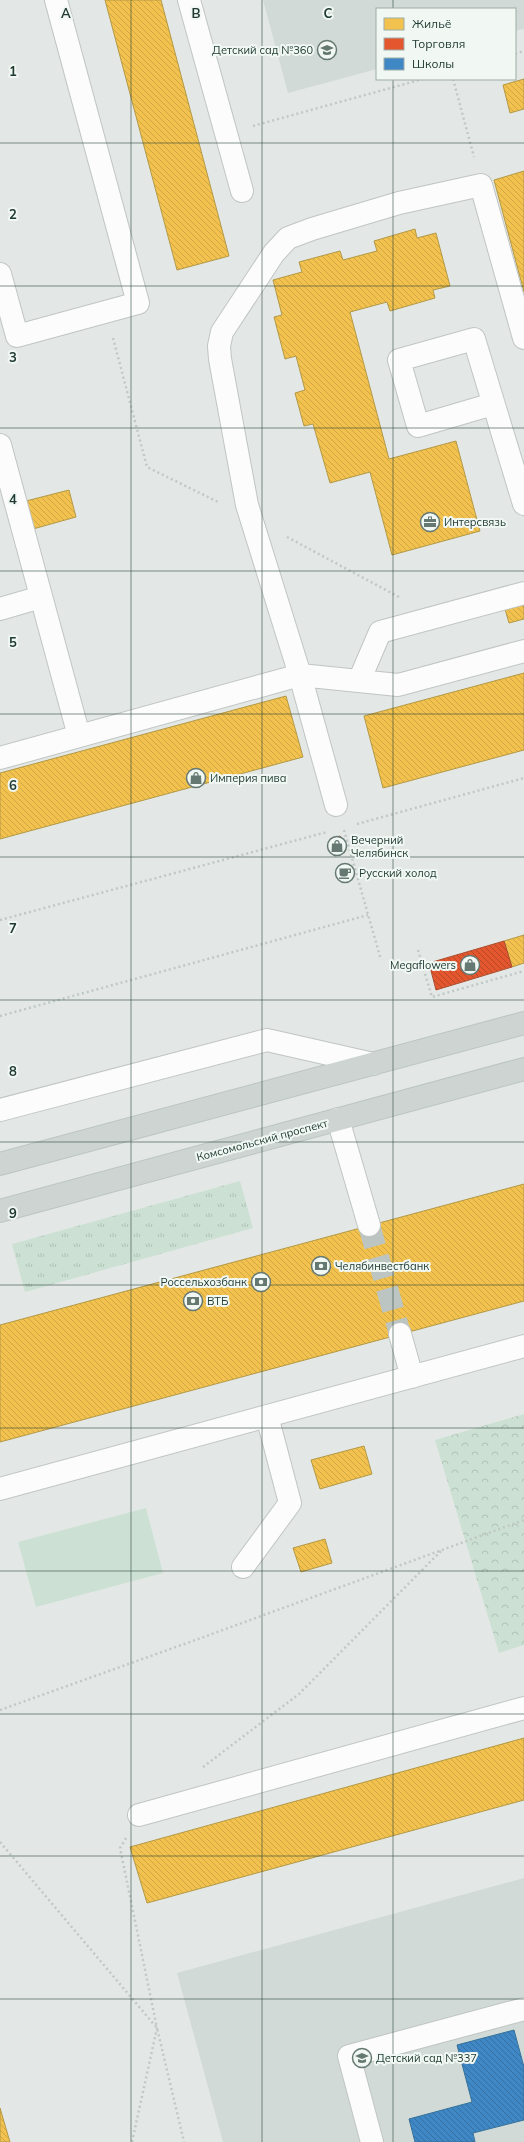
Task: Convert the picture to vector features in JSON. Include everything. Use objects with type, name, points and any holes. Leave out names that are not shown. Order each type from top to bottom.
[{"type":"main road","points":[[0,1164],[524,1023]]},
{"type":"main road","name":"Комсомольский проспект","points":[[0,1211],[524,1069]]},
{"type":"lane","points":[[0,274],[17,336],[138,303],[56,0]]},
{"type":"lane","points":[[189,0],[242,191]]},
{"type":"lane","points":[[336,806],[300,675],[247,505],[220,359],[219,346],[222,332],[274,253],[288,238],[312,229],[399,203],[481,185],[524,338]]},
{"type":"lane","points":[[493,404],[418,426],[399,360],[474,339],[524,504]]},
{"type":"lane","points":[[0,445],[79,736]]},
{"type":"lane","points":[[359,681],[380,632],[524,594]]},
{"type":"lane","points":[[0,608],[41,597]]},
{"type":"lane","points":[[0,758],[300,675],[398,685],[524,650]]},
{"type":"lane","points":[[0,1110],[267,1040],[373,1064]]},
{"type":"lane","points":[[338,1119],[369,1225]]},
{"type":"lane","points":[[400,1334],[412,1377]]},
{"type":"lane","points":[[0,1489],[524,1346]]},
{"type":"lane","points":[[243,1567],[290,1503],[267,1416]]},
{"type":"lane","points":[[139,1815],[524,1708]]},
{"type":"lane","points":[[372,2142],[349,2056],[524,2009]]},
{"type":"path","points":[[226,133],[419,80]]},
{"type":"path","points":[[453,80],[481,185]]},
{"type":"path","points":[[351,825],[524,778]]},
{"type":"path","points":[[343,827],[380,960]]},
{"type":"path","points":[[0,920],[328,832]]},
{"type":"path","points":[[0,1016],[368,915]]},
{"type":"path","points":[[418,950],[432,997],[524,971]]},
{"type":"path","points":[[0,1710],[524,1520]]},
{"type":"path","points":[[200,1768],[299,1694],[443,1549]]},
{"type":"path","points":[[139,1815],[120,1848],[157,2028],[184,2142]]},
{"type":"path","points":[[0,1842],[157,2028]]},
{"type":"path","points":[[132,2142],[157,2028]]},
{"type":"shaded area","name":"Детский сад №360","points":[[263,0],[524,0],[524,29],[516,31],[516,8],[376,8],[376,69],[288,93]]},
{"type":"shaded area","name":"Детский сад №337","points":[[524,1878],[524,2142],[223,2142],[177,1973]]},
{"type":"green space","points":[[240,1181],[253,1228],[25,1292],[12,1244]]},
{"type":"green space","points":[[524,1414],[524,1645],[499,1653],[435,1440]]},
{"type":"green space","points":[[146,1508],[163,1573],[36,1607],[18,1542]]},
{"type":"building: Жильё","points":[[105,0],[161,0],[229,256],[177,270]]},
{"type":"building: Жильё","points":[[524,79],[524,109],[510,113],[503,85]]},
{"type":"building: Жильё","points":[[524,171],[524,292],[494,180]]},
{"type":"building: Жильё","points":[[415,229],[417,238],[436,233],[450,286],[433,290],[435,298],[390,311],[387,302],[350,312],[389,459],[456,441],[480,531],[392,555],[370,472],[330,483],[313,424],[304,426],[295,393],[305,390],[296,356],[285,359],[274,317],[282,315],[273,280],[302,272],[299,262],[340,251],[343,260],[377,251],[374,241]]},
{"type":"building: Жильё","points":[[69,490],[76,517],[33,529],[26,501]]},
{"type":"building: Жильё","points":[[524,596],[524,619],[509,623],[503,602]]},
{"type":"building: Жильё","points":[[524,673],[524,750],[383,788],[364,716]]},
{"type":"building: Жильё","points":[[286,696],[303,757],[0,839],[0,773]]},
{"type":"building: Жильё","points":[[524,935],[524,963],[512,967],[504,941]]},
{"type":"building: Жильё","points":[[524,1184],[524,1301],[0,1442],[0,1325]]},
{"type":"building: Жильё","points":[[364,1446],[372,1474],[320,1489],[311,1460]]},
{"type":"building: Жильё","points":[[325,1539],[332,1563],[301,1572],[293,1548]]},
{"type":"building: Жильё","points":[[524,1738],[524,1800],[147,1903],[130,1847]]},
{"type":"building: Жильё","points":[[0,2108],[10,2142],[0,2142]]},
{"type":"building: Торговля","name":"Вечерний Челябинск","points":[[340,836],[345,852],[335,856],[330,839]]},
{"type":"building: Торговля","name":"Русский холод","points":[[348,866],[351,877],[341,879],[338,869]]},
{"type":"building: Торговля","name":"Megaflowers","points":[[504,941],[512,967],[436,990],[429,963]]},
{"type":"building: Школы","points":[[514,2030],[524,2067],[524,2120],[473,2133],[475,2142],[415,2142],[409,2119],[472,2102],[457,2045]]},
{"type":"tunnel","points":[[369,1225],[400,1334]]},
{"type":"place","name":"Детский сад №360","points":[[327,50]]},
{"type":"place","name":"Интерсвязь","points":[[430,522]]},
{"type":"place","name":"Империя пива","points":[[196,778]]},
{"type":"place","name":"Вечерний Челябинск","points":[[337,846]]},
{"type":"place","name":"Русский холод","points":[[345,873]]},
{"type":"place","name":"Megaflowers","points":[[470,965]]},
{"type":"place","name":"Челябинвестбанк","points":[[321,1266]]},
{"type":"place","name":"Россельхозбанк","points":[[261,1282]]},
{"type":"place","name":"ВТБ","points":[[193,1301]]},
{"type":"place","name":"Детский сад №337","points":[[362,2058]]}]
